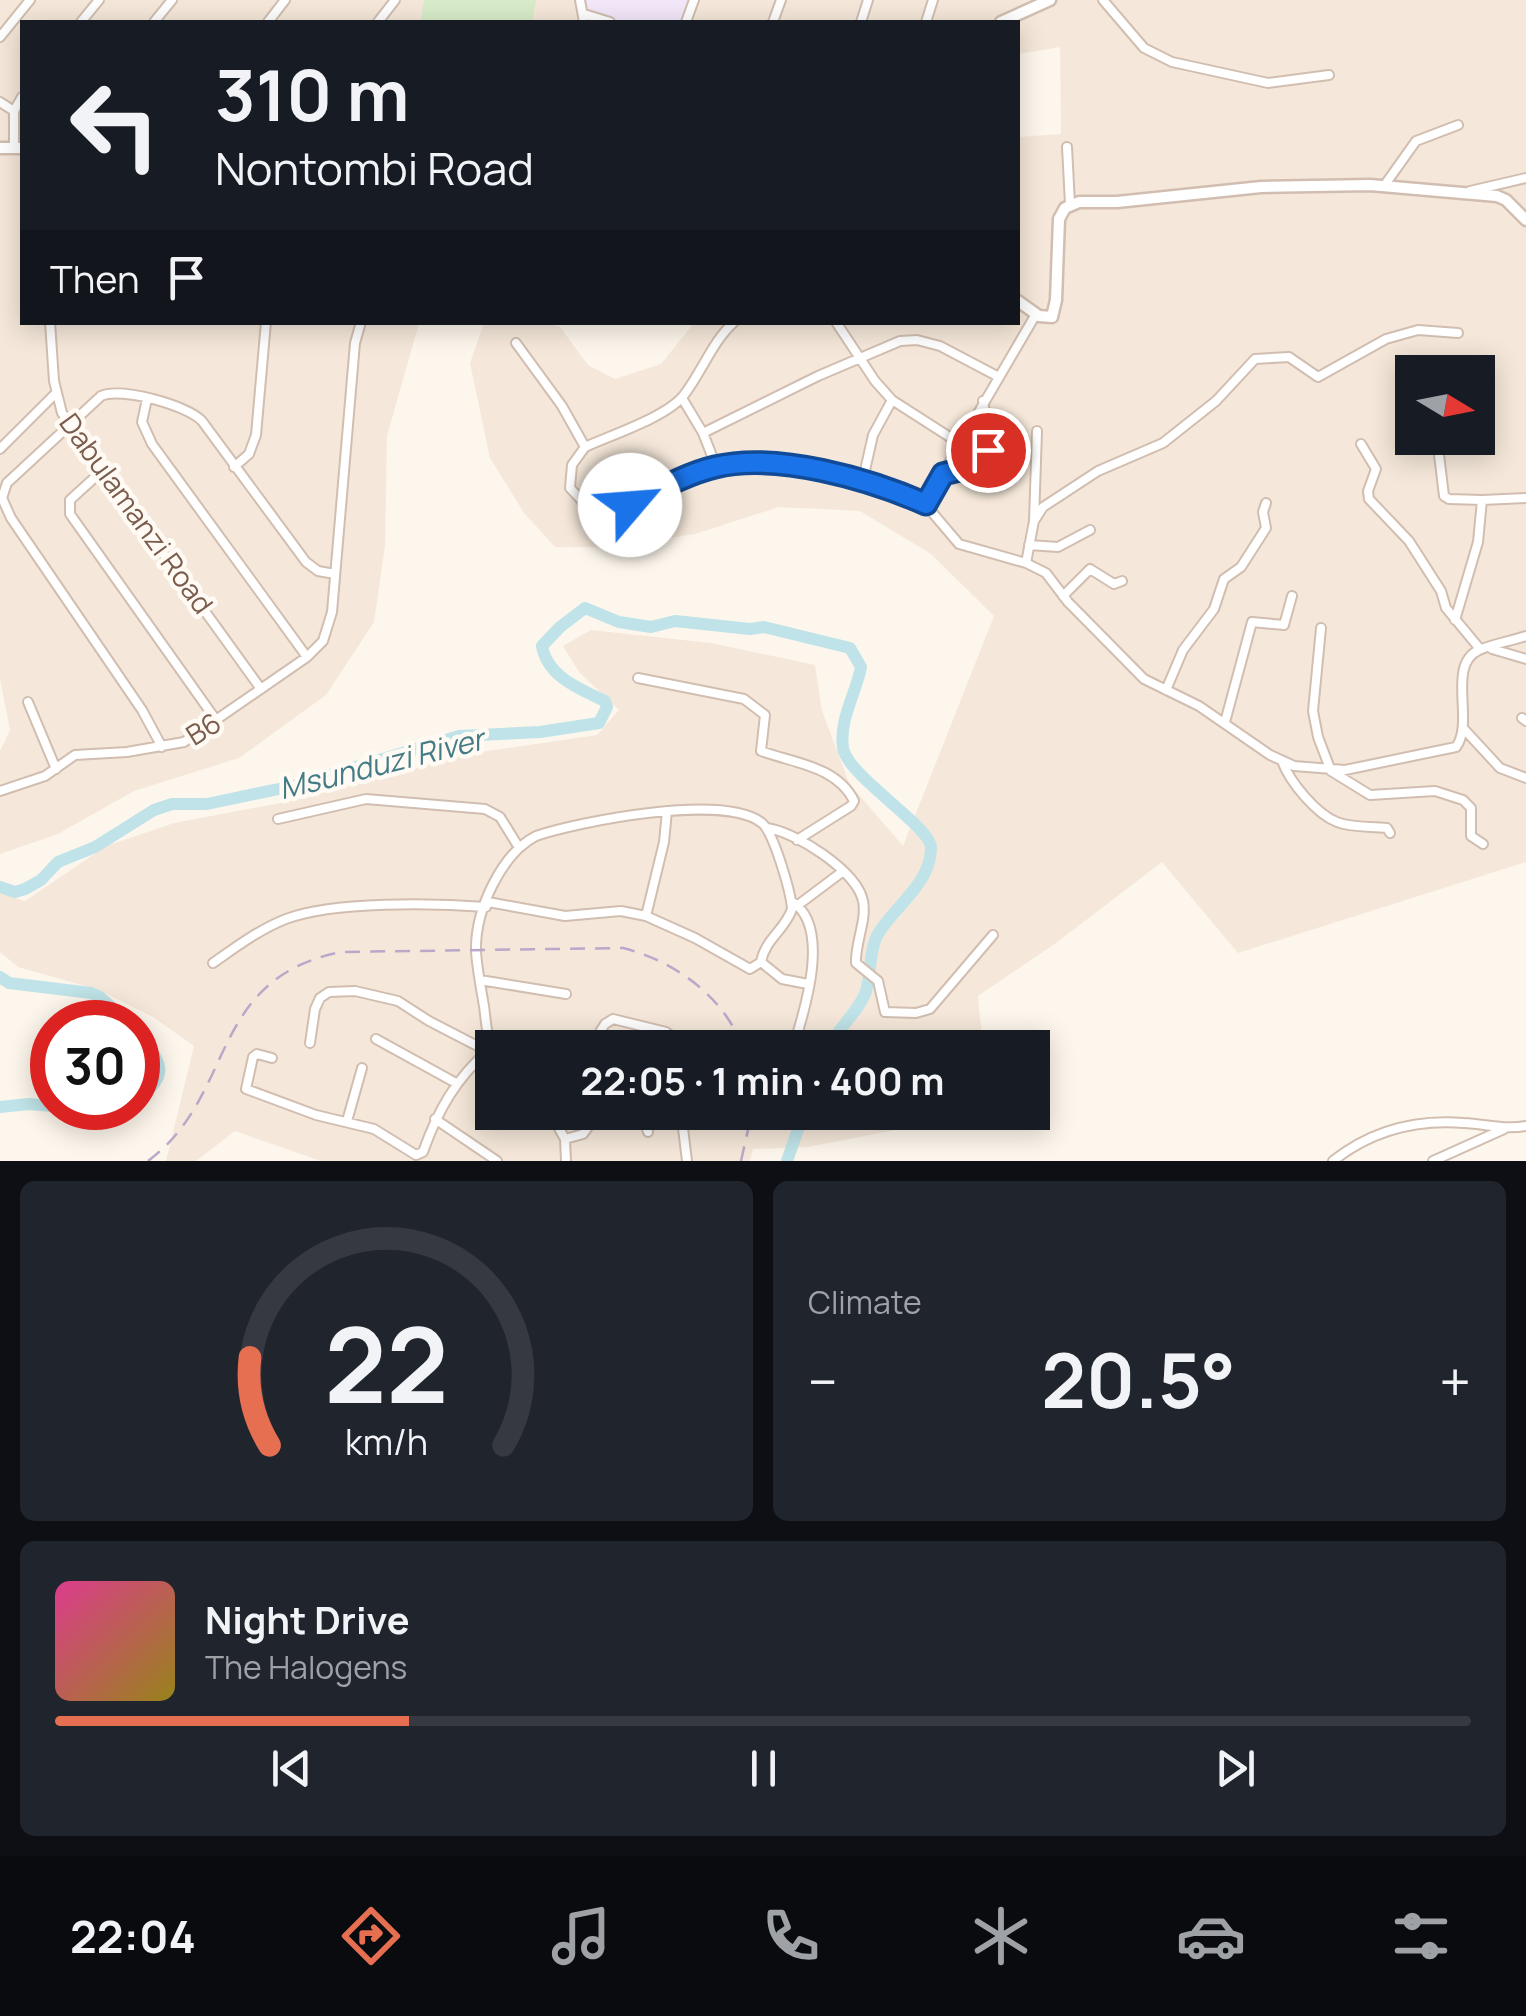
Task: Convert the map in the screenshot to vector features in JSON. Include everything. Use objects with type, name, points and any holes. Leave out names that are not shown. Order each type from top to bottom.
[{"type":"street","points":[[0,37],[30,0]]},
{"type":"street","points":[[83,20],[98,0]]},
{"type":"street","points":[[156,20],[172,0]]},
{"type":"street","points":[[270,20],[286,0]]},
{"type":"street","points":[[380,20],[395,0]]},
{"type":"street","points":[[580,0],[584,18]]},
{"type":"street","points":[[1006,20],[1050,0]]},
{"type":"street","points":[[1103,0],[1140,44],[1172,62],[1268,83],[1329,75]]},
{"type":"street","points":[[0,148],[18,148],[14,111],[20,100]]},
{"type":"street","points":[[0,102],[14,111]]},
{"type":"street","points":[[1384,186],[1413,144],[1429,134],[1458,126]]},
{"type":"street","points":[[1067,147],[1070,204]]},
{"type":"street","points":[[1020,302],[1036,314],[1050,318],[1054,313],[1057,228],[1062,211],[1070,204],[1261,186],[1470,191],[1526,178]]},
{"type":"street","points":[[1470,191],[1502,198],[1526,220]]},
{"type":"street","points":[[926,504],[1036,314]]},
{"type":"street","name":"Dabulamanzi Road","points":[[50,325],[56,394],[71,425],[261,689]]},
{"type":"street","points":[[234,467],[249,454],[256,435],[266,325]]},
{"type":"street","name":"B6","points":[[0,791],[45,776],[80,754],[184,742],[307,657],[327,632],[359,325]]},
{"type":"street","points":[[731,325],[682,398],[585,448],[572,465],[570,488],[587,506],[608,512],[716,466],[790,466],[863,479],[926,504],[960,544],[1026,563],[1046,573],[1137,673],[1224,722],[1282,761],[1301,768],[1331,771],[1449,750],[1458,744],[1463,728],[1464,668],[1470,656],[1526,636]]},
{"type":"street","points":[[838,325],[892,400],[960,443]]},
{"type":"street","points":[[1034,522],[1043,507],[1093,474],[1176,433],[1216,400],[1255,358],[1289,356],[1318,376],[1386,338],[1418,330],[1458,334]]},
{"type":"street","points":[[703,432],[891,344],[916,340],[952,352],[997,376]]},
{"type":"street","points":[[516,343],[562,406],[585,448]]},
{"type":"street","points":[[162,747],[142,710],[34,556],[2,498],[7,482],[108,392],[147,399],[196,415],[306,562],[318,571],[335,574]]},
{"type":"street","points":[[0,449],[56,394]]},
{"type":"street","points":[[682,398],[703,432],[716,466]]},
{"type":"street","points":[[147,399],[142,422],[152,444],[307,657]]},
{"type":"street","points":[[863,479],[873,435],[892,400]]},
{"type":"street","points":[[943,474],[968,469],[985,455],[990,434],[983,401]]},
{"type":"street","points":[[1026,563],[1034,522],[1037,432]]},
{"type":"street","points":[[1361,444],[1376,468],[1369,499],[1409,541],[1444,596],[1445,606],[1484,648],[1526,659]]},
{"type":"street","points":[[1439,455],[1444,496],[1450,499],[1526,498]]},
{"type":"street","points":[[104,469],[70,500],[70,514],[216,720]]},
{"type":"street","points":[[1456,620],[1478,542],[1482,500]]},
{"type":"street","points":[[1166,690],[1181,652],[1214,609],[1224,580],[1241,567],[1266,528],[1266,503]]},
{"type":"street","points":[[1030,545],[1058,547],[1090,530]]},
{"type":"street","points":[[1064,596],[1090,569],[1114,584],[1122,581]]},
{"type":"street","points":[[1444,596],[1464,585]]},
{"type":"street","points":[[1224,722],[1252,622],[1284,625],[1292,596]]},
{"type":"street","points":[[1322,628],[1313,711],[1331,771],[1370,795],[1436,791],[1463,800],[1471,808],[1471,836],[1483,844]]},
{"type":"street","points":[[638,678],[748,701],[765,715],[761,751],[813,767],[851,794],[852,805],[797,840]]},
{"type":"street","points":[[28,702],[56,768]]},
{"type":"street","points":[[1463,728],[1500,768],[1526,778]]},
{"type":"street","points":[[1282,761],[1290,778],[1329,818],[1346,824],[1388,828],[1390,833]]},
{"type":"street","points":[[278,819],[366,799],[485,810],[500,817],[518,846]]},
{"type":"street","points":[[646,916],[664,842],[667,811]]},
{"type":"street","points":[[487,1030],[476,948],[487,905],[518,846],[545,833],[667,811],[730,812],[782,831],[822,853],[854,884],[864,904],[856,963],[878,981],[885,1012],[924,1012],[994,934]]},
{"type":"street","points":[[767,828],[795,903],[806,912],[814,936],[797,1030]]},
{"type":"street","points":[[213,963],[268,927],[294,916],[404,905],[487,905],[565,916],[621,911],[646,916],[695,938],[744,968],[753,969],[761,962],[766,946],[788,921],[795,903],[842,872]]},
{"type":"street","points":[[761,962],[782,979],[808,984]]},
{"type":"street","points":[[480,980],[566,994]]},
{"type":"street","points":[[310,1043],[320,998],[329,992],[355,991],[398,1001],[429,1022],[475,1044]]},
{"type":"street","points":[[600,1030],[613,1019],[658,1030]]},
{"type":"street","points":[[376,1039],[456,1083]]},
{"type":"street","points":[[272,1058],[255,1055],[246,1090],[316,1115],[374,1129],[421,1158],[435,1119],[456,1083],[475,1065]]},
{"type":"street","points":[[347,1121],[362,1068]]},
{"type":"street","points":[[435,1119],[497,1161]]},
{"type":"street","points":[[1333,1161],[1370,1138],[1411,1124],[1460,1122],[1504,1129]]},
{"type":"street","points":[[1433,1161],[1504,1129],[1526,1126]]},
{"type":"street","points":[[560,1130],[565,1139],[566,1161]]},
{"type":"street","points":[[565,1139],[586,1130]]},
{"type":"street","points":[[683,1130],[687,1161]]},
{"type":"shaded area","points":[[0,0],[1526,0],[1526,862],[1238,953],[1162,862],[1056,943],[978,996],[981,1030],[475,1030],[475,1130],[895,1130],[808,1147],[753,1149],[750,1161],[321,1161],[235,1131],[196,1161],[166,1161],[194,1046],[160,1022],[160,1000],[119,1000],[99,990],[18,967],[0,952],[0,893],[25,901],[106,846],[174,823],[296,800],[473,753],[597,735],[619,710],[579,672],[563,646],[591,630],[711,643],[815,665],[822,711],[849,783],[903,846],[994,616],[931,554],[860,511],[779,507],[695,534],[604,547],[555,547],[524,513],[490,458],[470,363],[483,325],[560,327],[588,365],[615,379],[661,364],[692,325],[1020,325],[1020,137],[1061,134],[1060,47],[1020,54],[1020,20],[20,20],[20,325],[418,325],[387,436],[385,546],[374,622],[326,695],[239,758],[134,791],[58,834],[0,854],[0,751],[10,730],[0,679]]},
{"type":"shaded area","points":[[583,0],[688,0],[682,20],[611,20],[586,12]]},
{"type":"green space","points":[[424,0],[536,0],[532,20],[421,20]]},
{"type":"waterway","name":"Msunduzi River","points":[[0,887],[15,892],[25,889],[41,880],[58,862],[95,847],[154,810],[172,804],[207,804],[293,786],[459,736],[540,732],[599,723],[607,707],[605,701],[557,673],[542,646],[585,608],[619,622],[651,627],[675,621],[764,627],[850,648],[861,667],[846,717],[843,748],[859,773],[918,828],[931,848],[917,886],[876,938],[863,998],[841,1030]]},
{"type":"waterway","name":"Msunduzi River","points":[[0,977],[9,983],[91,993],[103,1000]]},
{"type":"waterway","name":"Msunduzi River","points":[[0,1107],[30,1104]]},
{"type":"waterway","name":"Msunduzi River","points":[[787,1161],[798,1130]]},
{"type":"railway","points":[[148,1161],[176,1134],[197,1104],[245,1013],[267,987],[298,966],[341,952],[623,948],[661,962],[695,983],[734,1030]]},
{"type":"railway","points":[[741,1161],[748,1130]]},
{"type":"route","points":[[630,505],[697,473],[734,464],[790,466],[850,476],[926,504],[943,474],[975,466],[988,450]]}]
